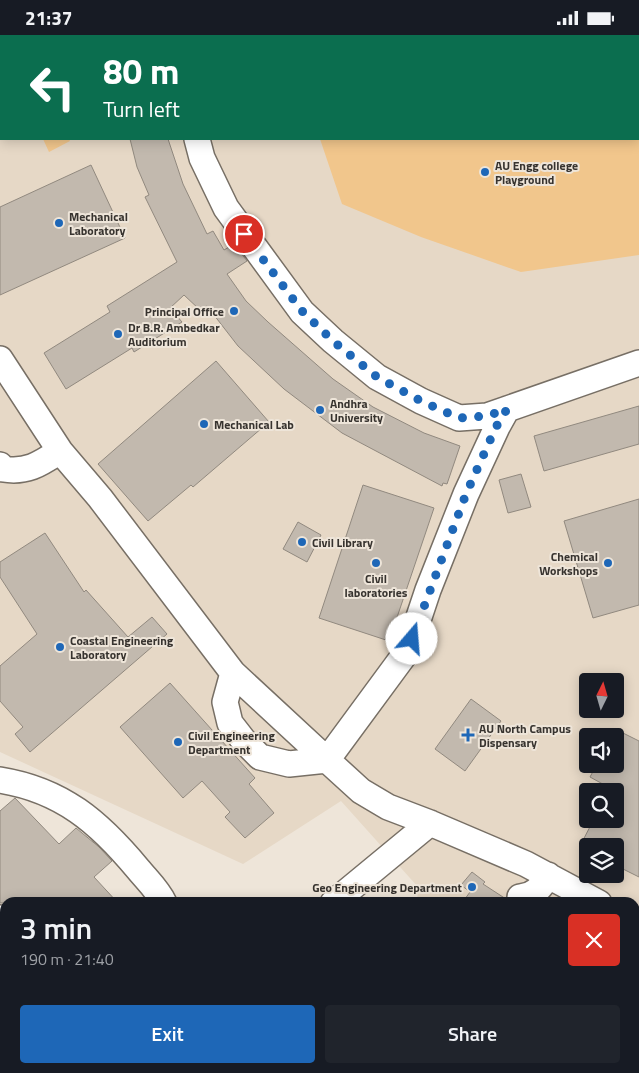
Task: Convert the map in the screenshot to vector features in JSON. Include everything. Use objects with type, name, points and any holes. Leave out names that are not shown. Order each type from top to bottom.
[{"type":"street","points":[[197,140],[202,158],[226,208],[302,311],[333,341],[377,377],[421,401],[459,418],[487,416],[542,395],[639,363]]},
{"type":"street","points":[[0,359],[9,394],[100,498],[234,673],[327,760],[361,791],[388,807],[430,823],[548,875],[588,897]]},
{"type":"street","points":[[234,673],[225,702],[230,723],[260,757],[289,764],[327,760],[408,650],[428,589],[466,494],[496,427],[507,409]]},
{"type":"street","points":[[0,465],[3,469],[27,470],[39,465],[60,451]]},
{"type":"street","points":[[0,781],[26,784],[44,791],[85,814],[123,851],[159,897]]},
{"type":"street","points":[[340,897],[430,823]]},
{"type":"street","points":[[520,897],[530,896],[543,884],[548,875]]},
{"type":"shaded area","name":"Andhra University","points":[[0,140],[639,140],[639,897],[417,897],[418,887],[341,801],[243,864],[0,752]]},
{"type":"shaded area","points":[[43,140],[70,140],[70,141],[49,152]]},
{"type":"shaded area","name":"AU Engg college Playground","points":[[320,140],[639,140],[639,255],[521,272],[421,237],[342,204]]},
{"type":"building","name":"Principal Office","points":[[130,140],[168,140],[183,184],[207,234],[213,231],[224,250],[234,244],[247,261],[227,274],[246,301],[333,379],[373,407],[424,433],[460,446],[447,484],[443,483],[442,486],[342,433],[284,389],[238,346],[207,306],[200,310],[184,295],[170,308],[182,322],[134,352],[132,348],[66,389],[44,353],[110,312],[107,306],[177,262],[145,197],[149,195],[137,167]]},
{"type":"building","name":"Mechanical Laboratory","points":[[91,165],[125,238],[0,295],[0,207]]},
{"type":"building","name":"Mechanical Lab","points":[[216,361],[269,422],[193,487],[191,485],[148,521],[98,464]]},
{"type":"building","points":[[639,406],[639,444],[544,471],[534,436]]},
{"type":"building","points":[[521,474],[531,507],[508,513],[499,480]]},
{"type":"building","name":"Civil laboratories","points":[[363,485],[434,508],[389,641],[319,618]]},
{"type":"building","name":"Chemical Workshops","points":[[639,499],[639,605],[593,618],[564,521]]},
{"type":"building","name":"Civil Library","points":[[298,522],[321,535],[307,562],[283,549]]},
{"type":"building","points":[[45,533],[84,592],[86,590],[128,637],[152,617],[167,634],[30,752],[15,734],[23,727],[0,701],[0,666],[37,634],[0,577],[0,562]]},
{"type":"building","name":"Civil Engineering Department","points":[[170,683],[255,778],[249,784],[274,813],[245,838],[225,817],[230,812],[202,781],[183,798],[120,727]]},
{"type":"building","name":"AU North Campus Dispensary","points":[[471,699],[501,721],[465,771],[435,749]]},
{"type":"building","points":[[624,734],[639,741],[639,877],[624,870],[624,838],[584,838],[589,828],[624,828],[624,783],[601,783],[590,777],[592,773],[624,773]]},
{"type":"building","points":[[15,798],[59,844],[76,828],[99,847],[112,861],[94,877],[112,897],[0,897],[0,811]]},
{"type":"building","name":"Geo Engineering Department","points":[[472,872],[485,882],[483,884],[503,897],[466,897],[470,892],[461,885]]},
{"type":"place","name":"AU Engg college Playground","points":[[485,172]]},
{"type":"place","name":"Mechanical Laboratory","points":[[59,223]]},
{"type":"place","name":"Principal Office","points":[[234,311]]},
{"type":"place","name":"Dr B.R. Ambedkar Auditorium","points":[[118,334]]},
{"type":"place","name":"Andhra University","points":[[320,410]]},
{"type":"place","name":"Mechanical Lab","points":[[204,424]]},
{"type":"place","name":"Civil Library","points":[[302,542]]},
{"type":"place","name":"Civil laboratories","points":[[376,563]]},
{"type":"place","name":"Chemical Workshops","points":[[608,563]]},
{"type":"place","name":"Coastal Engineering Laboratory","points":[[60,647]]},
{"type":"place","name":"AU North Campus Dispensary","points":[[468,735]]},
{"type":"place","name":"Civil Engineering Department","points":[[178,742]]},
{"type":"place","name":"Geo Engineering Department","points":[[472,887]]},
{"type":"route","points":[[244,234],[302,311],[333,341],[377,377],[421,401],[459,418],[487,416],[507,409],[496,427],[466,494],[444,554],[428,589],[412,639]]}]
